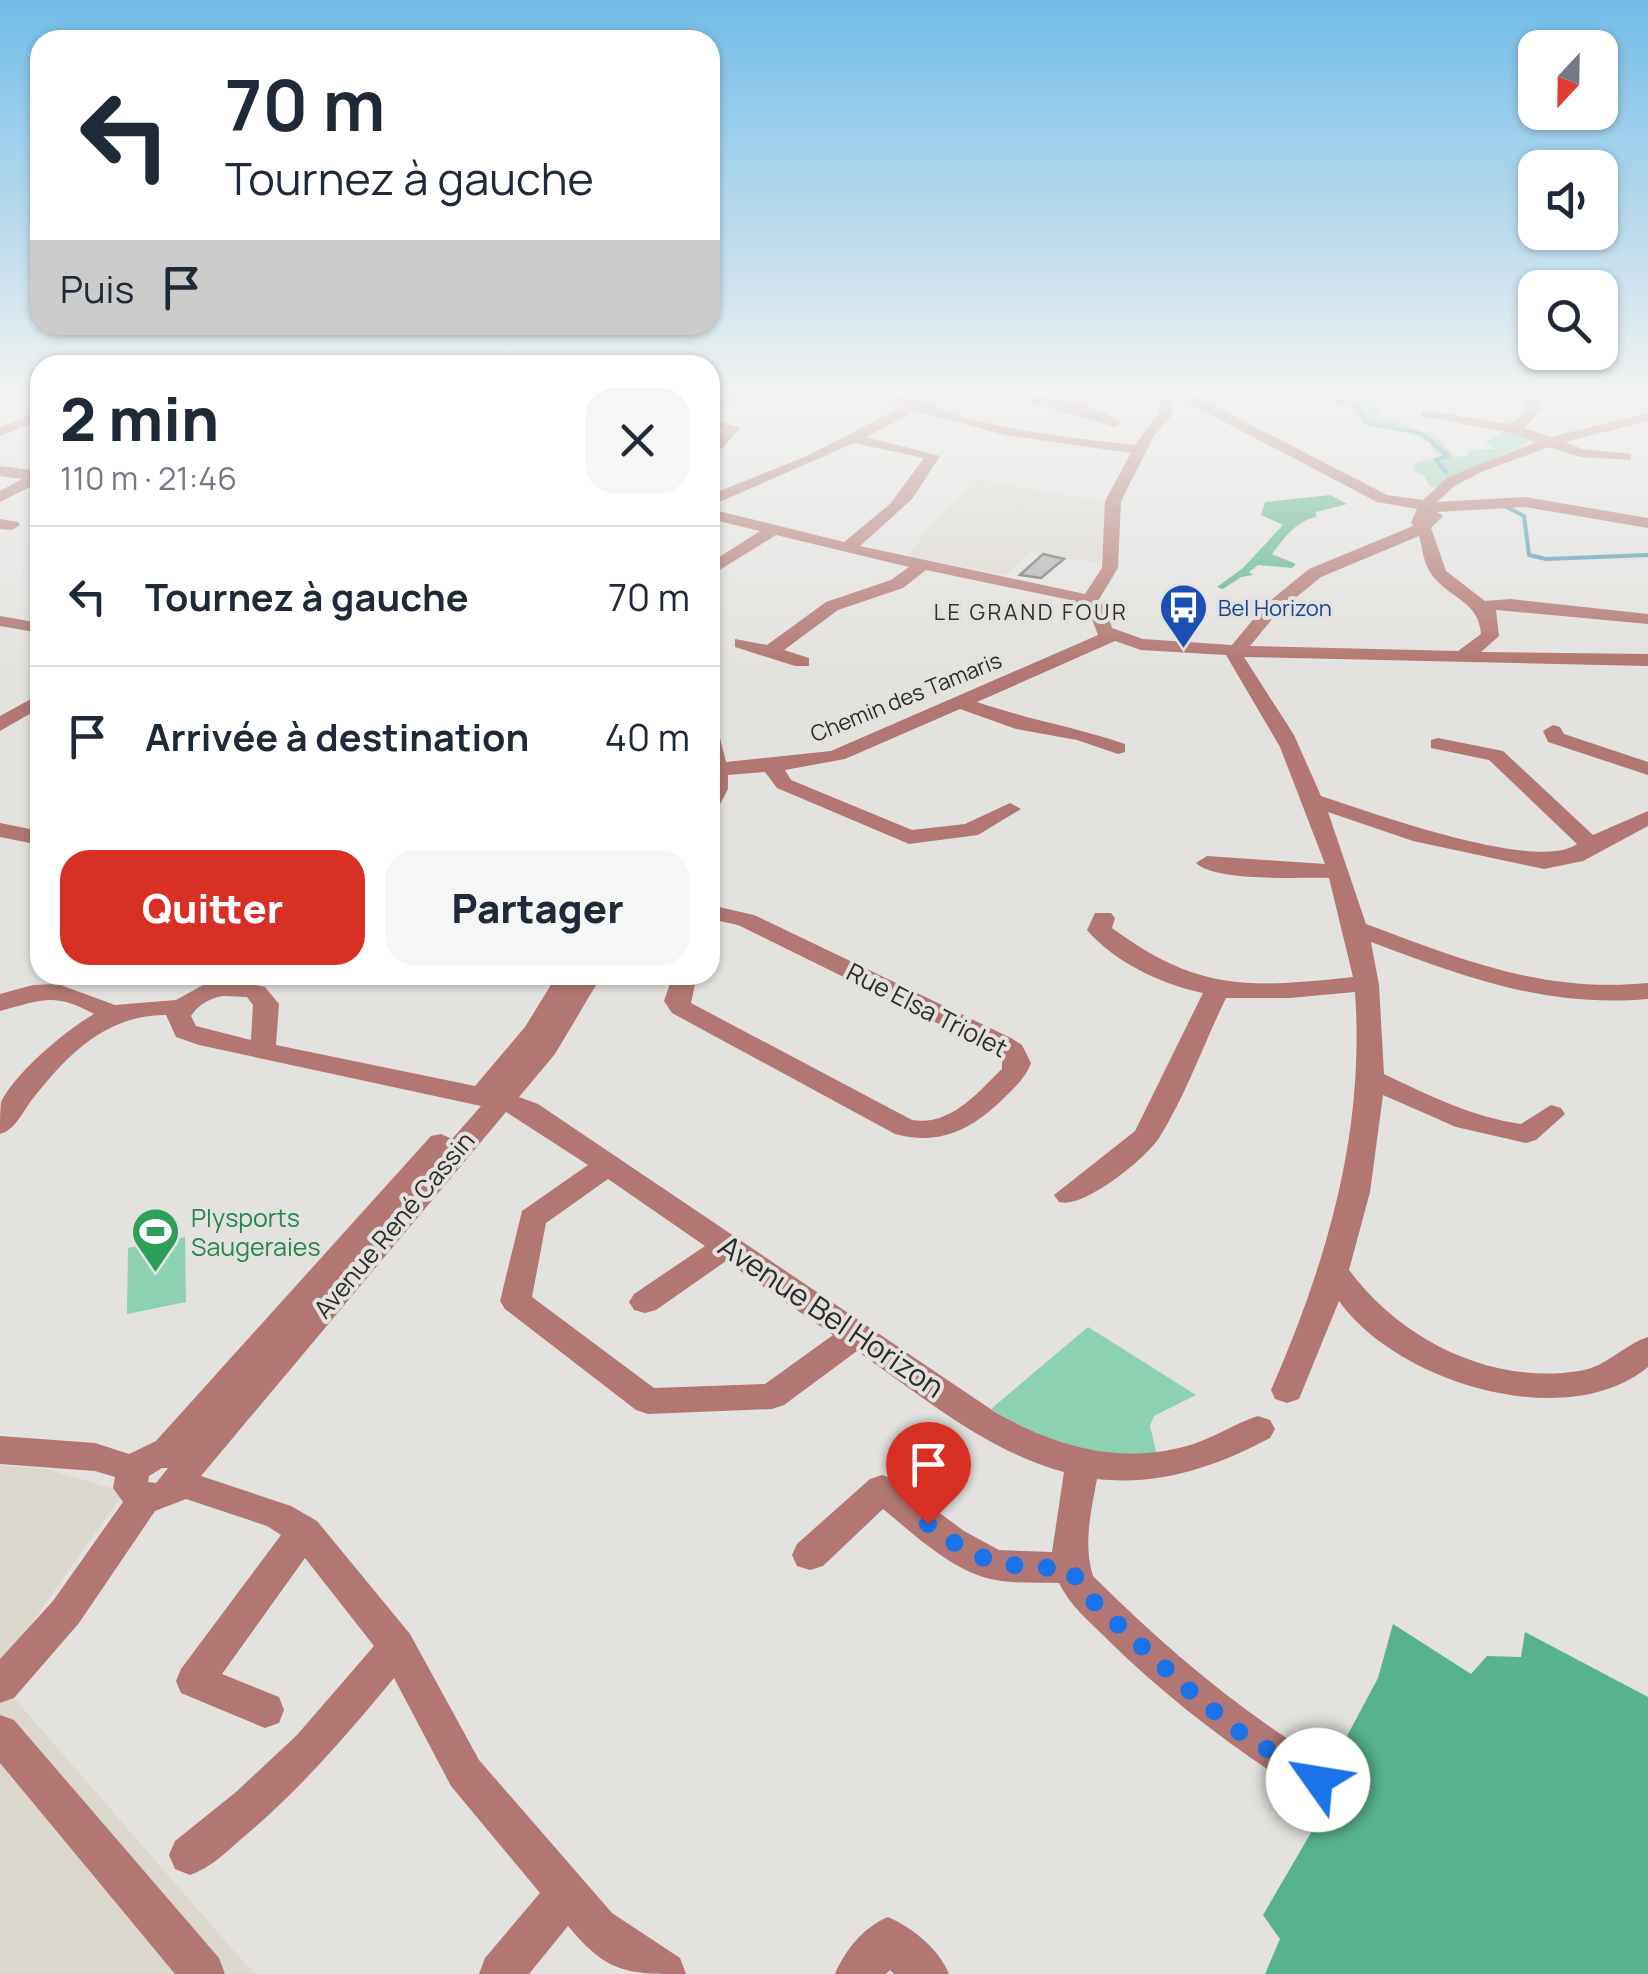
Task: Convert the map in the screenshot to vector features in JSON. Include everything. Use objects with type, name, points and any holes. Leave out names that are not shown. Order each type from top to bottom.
[{"type":"street","points":[[0,497],[26,483]]},
{"type":"street","points":[[720,497],[750,483]]},
{"type":"street","points":[[847,548],[897,508],[919,483]]},
{"type":"street","points":[[1089,602],[1110,568],[1113,502],[1122,483]]},
{"type":"street","points":[[1348,483],[1369,494],[1433,508],[1499,500]]},
{"type":"street","points":[[1238,659],[1249,633],[1317,572],[1423,528],[1450,483]]},
{"type":"street","points":[[1433,508],[1463,483]]},
{"type":"street","points":[[1459,486],[1499,500],[1648,523]]},
{"type":"street","points":[[720,516],[847,548],[1052,590],[1089,602],[1097,608],[1104,632],[1141,644],[1183,647],[1238,659],[1277,653],[1469,652],[1511,660],[1648,660]]},
{"type":"street","points":[[1423,528],[1430,536],[1432,564],[1474,597],[1491,629],[1490,636],[1469,652]]},
{"type":"street","points":[[720,564],[774,529]]},
{"type":"street","points":[[770,652],[832,606],[897,584],[923,564]]},
{"type":"street","points":[[1482,612],[1500,604],[1648,619]]},
{"type":"street","points":[[0,621],[30,626]]},
{"type":"street","points":[[1183,647],[1249,633]]},
{"type":"street","points":[[1249,633],[1277,653]]},
{"type":"street","name":"Chemin des Tamaris","points":[[720,769],[810,762],[858,746],[1112,636]]},
{"type":"street","points":[[740,643],[802,662]]},
{"type":"street","points":[[1238,659],[1289,744],[1356,928],[1366,983],[1370,1078],[1362,1161],[1334,1272],[1287,1390]]},
{"type":"street","points":[[962,703],[1023,725],[1082,736],[1118,748]]},
{"type":"street","points":[[1,724],[30,706]]},
{"type":"street","points":[[1553,730],[1555,738],[1572,746],[1648,769]]},
{"type":"street","points":[[1438,744],[1496,756],[1590,845]]},
{"type":"street","points":[[770,766],[784,784],[909,837],[970,830],[1010,809]]},
{"type":"street","points":[[1310,799],[1421,836],[1544,862],[1575,856],[1648,818]]},
{"type":"street","points":[[3,833],[30,837]]},
{"type":"street","points":[[1207,863],[1255,869],[1336,870]]},
{"type":"street","name":"Rue Elsa Triolet","points":[[681,985],[677,1001],[681,1008],[905,1128],[938,1132],[953,1126],[1014,1073],[1018,1063],[1012,1051],[1002,1044],[746,920],[720,914]]},
{"type":"street","points":[[1103,918],[1099,930],[1153,969],[1217,990],[1276,994],[1366,983]]},
{"type":"street","points":[[1356,928],[1468,973],[1515,985],[1600,994],[1648,991]]},
{"type":"street","points":[[0,1125],[27,1086],[112,1014],[182,1008],[214,985]]},
{"type":"street","points":[[229,985],[256,992],[266,1004],[263,1050]]},
{"type":"street","name":"Avenue René Cassin","points":[[491,1099],[563,985]]},
{"type":"street","name":"Avenue René Cassin","points":[[0,1686],[66,1612],[162,1474],[491,1099],[546,1048],[585,985]]},
{"type":"street","points":[[1068,1195],[1102,1174],[1146,1136],[1217,990]]},
{"type":"street","points":[[0,1003],[28,992],[73,992],[112,1014]]},
{"type":"street","points":[[182,1008],[179,1024],[185,1031],[208,1039],[236,1033],[264,1020]]},
{"type":"street","name":"Avenue Bel Horizon","points":[[208,1039],[528,1110],[1005,1435],[1082,1465],[1122,1469],[1179,1464],[1227,1447],[1258,1428]]},
{"type":"street","points":[[1370,1078],[1464,1122],[1493,1131],[1526,1134],[1551,1114]]},
{"type":"street","points":[[608,1165],[532,1218],[516,1301],[648,1401],[772,1396],[857,1334]]},
{"type":"street","points":[[645,1302],[726,1246]]},
{"type":"street","points":[[1334,1272],[1346,1294],[1368,1317],[1401,1339],[1438,1360],[1500,1381],[1575,1384],[1620,1372],[1648,1349]]},
{"type":"street","points":[[0,1450],[95,1458],[162,1474],[261,1508],[304,1531],[397,1646],[465,1773],[597,1928],[664,1974]]},
{"type":"street","points":[[1082,1465],[1069,1568],[1095,1603],[1242,1734],[1318,1780]]},
{"type":"street","points":[[810,1555],[882,1489],[951,1542],[995,1565],[1069,1568]]},
{"type":"street","points":[[266,1710],[195,1681],[304,1531]]},
{"type":"street","points":[[190,1855],[311,1748],[397,1646]]},
{"type":"street","points":[[0,1733],[204,1974]]},
{"type":"street","points":[[501,1974],[568,1892]]},
{"type":"street","points":[[857,1974],[888,1938],[927,1974]]},
{"type":"shaded area","points":[[970,483],[998,483],[1108,502],[1101,564],[1031,551],[1006,575],[906,556]]},
{"type":"shaded area","points":[[0,1466],[43,1468],[124,1492],[0,1668]]},
{"type":"shaded area","points":[[0,1682],[254,1974],[0,1974]]},
{"type":"green space","points":[[1330,495],[1347,504],[1316,512],[1316,517],[1296,526],[1272,554],[1296,564],[1292,568],[1258,565],[1249,572],[1253,575],[1241,577],[1223,589],[1217,587],[1243,568],[1283,525],[1261,515],[1265,502]]},
{"type":"green space","name":"Plysports Saugeraies","points":[[185,1237],[186,1302],[127,1314],[128,1248]]},
{"type":"green space","points":[[1088,1327],[1196,1395],[1154,1416],[1150,1426],[1157,1455],[1112,1454],[1070,1446],[991,1409]]},
{"type":"green space","points":[[1393,1624],[1471,1674],[1487,1656],[1521,1657],[1525,1632],[1648,1697],[1648,1974],[1265,1974],[1280,1939],[1263,1915],[1323,1812],[1331,1766],[1378,1678]]},
{"type":"building","points":[[1043,554],[1064,559],[1041,578],[1020,575]]},
{"type":"waterway","points":[[1503,505],[1524,516],[1529,555],[1546,559],[1648,555]]},
{"type":"place","name":"Bel Horizon","points":[[1183,650]]},
{"type":"place","name":"Plysports Saugeraies","points":[[156,1274]]},
{"type":"district","name":"LE GRAND FOUR","points":[[1031,612]]},
{"type":"route","points":[[928,1524],[951,1542],[995,1565],[1069,1568],[1095,1603],[1190,1691],[1242,1734],[1318,1780]]}]
